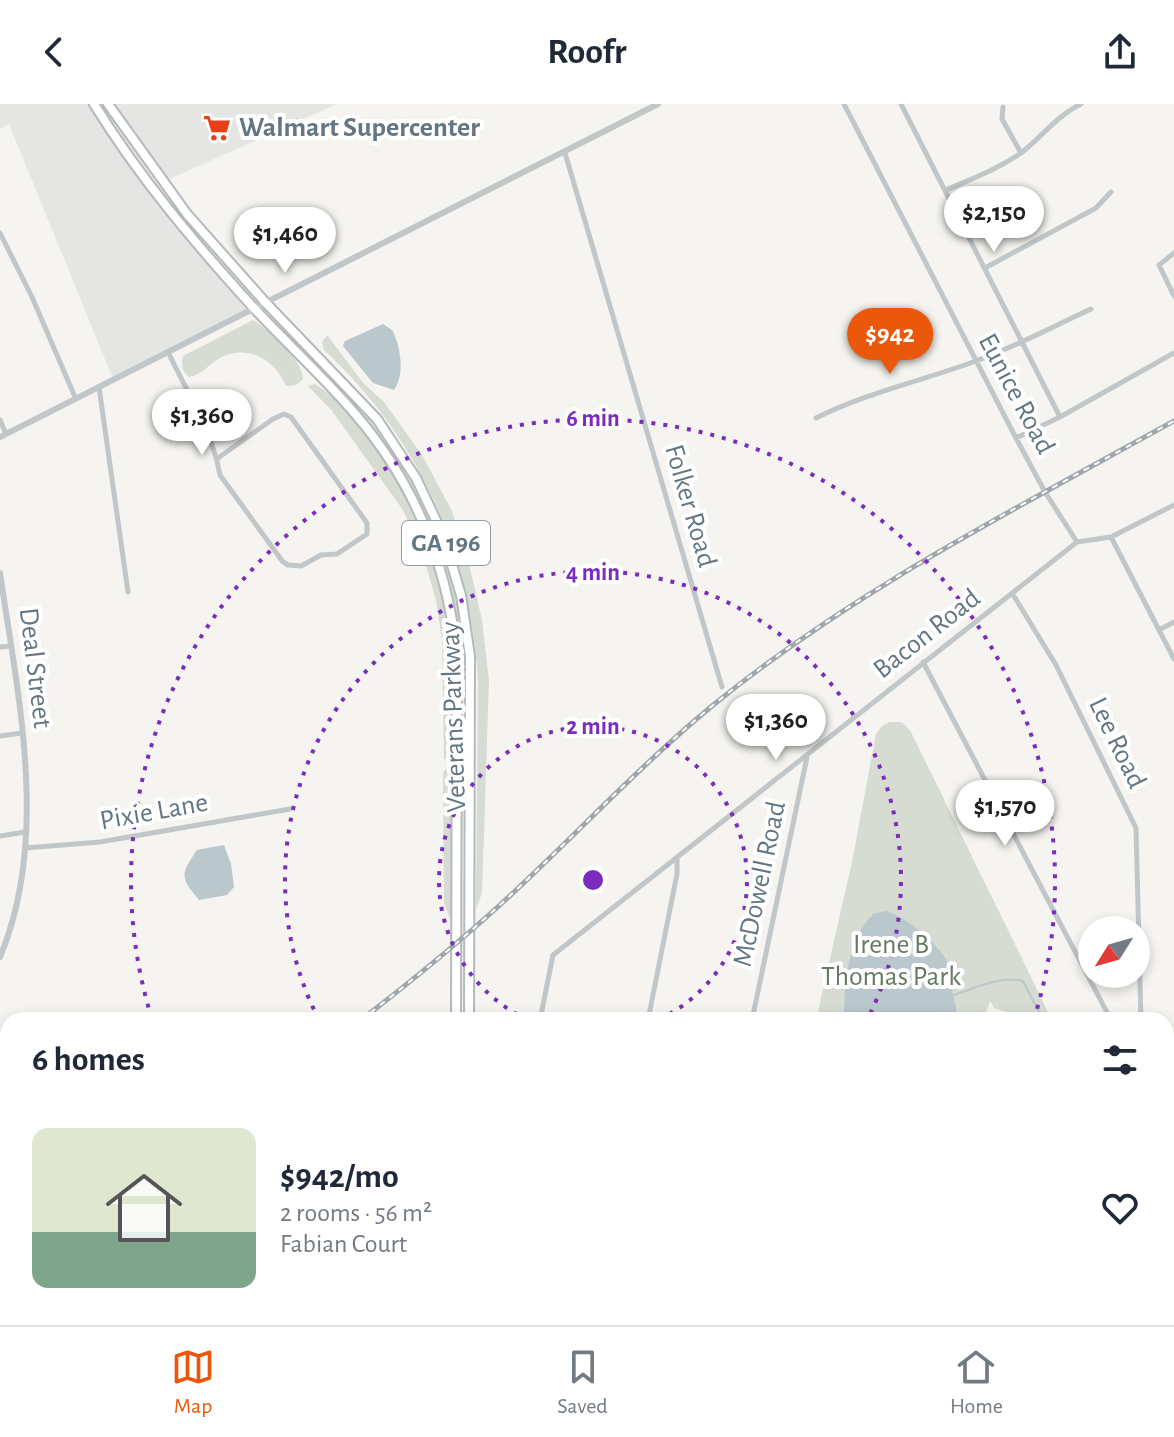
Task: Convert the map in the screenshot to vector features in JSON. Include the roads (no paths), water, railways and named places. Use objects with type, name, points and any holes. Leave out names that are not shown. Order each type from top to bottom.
[{"type":"main road","name":"Veterans Parkway","points":[[94,104],[163,204],[253,308],[343,400],[377,442],[414,502],[443,578],[455,637],[458,683],[456,1012]]},
{"type":"main road","name":"Veterans Parkway","points":[[108,104],[187,214],[265,302],[352,391],[388,434],[430,506],[456,574],[470,656],[469,1012]]},
{"type":"street","points":[[0,420],[3,435],[658,104]]},
{"type":"street","name":"Eunice Road","points":[[844,104],[1016,438],[1077,542]]},
{"type":"street","points":[[901,104],[1060,417]]},
{"type":"street","points":[[946,190],[993,170],[1021,153],[1055,120],[1081,104]]},
{"type":"street","points":[[1003,107],[1002,119],[1021,153]]},
{"type":"street","name":"Folker Road","points":[[565,153],[722,687]]},
{"type":"street","points":[[985,268],[1096,208],[1111,192]]},
{"type":"street","points":[[0,233],[32,297],[75,397]]},
{"type":"street","points":[[1174,253],[1159,265],[1174,296]]},
{"type":"street","points":[[816,418],[852,400],[881,394],[976,361],[1091,309]]},
{"type":"street","points":[[168,352],[207,430],[218,458],[220,475],[283,562],[301,566],[321,555],[337,554],[363,537],[369,529],[291,417],[284,414],[273,419],[218,458]]},
{"type":"street","points":[[1016,438],[1174,353]]},
{"type":"street","points":[[99,386],[128,592]]},
{"type":"street","points":[[1077,542],[1111,537],[1174,505]]},
{"type":"street","points":[[1111,537],[1174,659]]},
{"type":"street","name":"Bacon Road","points":[[542,1012],[553,955],[1077,542]]},
{"type":"street","name":"Deal Street","points":[[0,573],[22,733],[27,795],[25,848],[14,910],[0,957]]},
{"type":"street","name":"Lee Road","points":[[1012,593],[1056,665],[1136,828],[1141,1012]]},
{"type":"street","points":[[1159,630],[1174,622]]},
{"type":"street","points":[[0,647],[11,646]]},
{"type":"street","points":[[923,662],[1107,1012]]},
{"type":"street","points":[[0,736],[22,733]]},
{"type":"street","name":"McDowell Road","points":[[754,1012],[808,756]]},
{"type":"street","name":"Pixie Lane","points":[[25,848],[100,842],[290,809]]},
{"type":"street","points":[[0,836],[25,832]]},
{"type":"street","points":[[650,1012],[677,874],[677,858]]},
{"type":"waterway","points":[[951,996],[996,981],[1023,981],[1039,1012]]},
{"type":"railway","points":[[371,1012],[484,919],[657,754],[766,664],[821,625],[936,553],[1174,421]]},
{"type":"place","name":"Walmart Supercenter","points":[[217,128]]},
{"type":"park label","name":"Irene B Thomas Park","points":[[891,961]]}]
